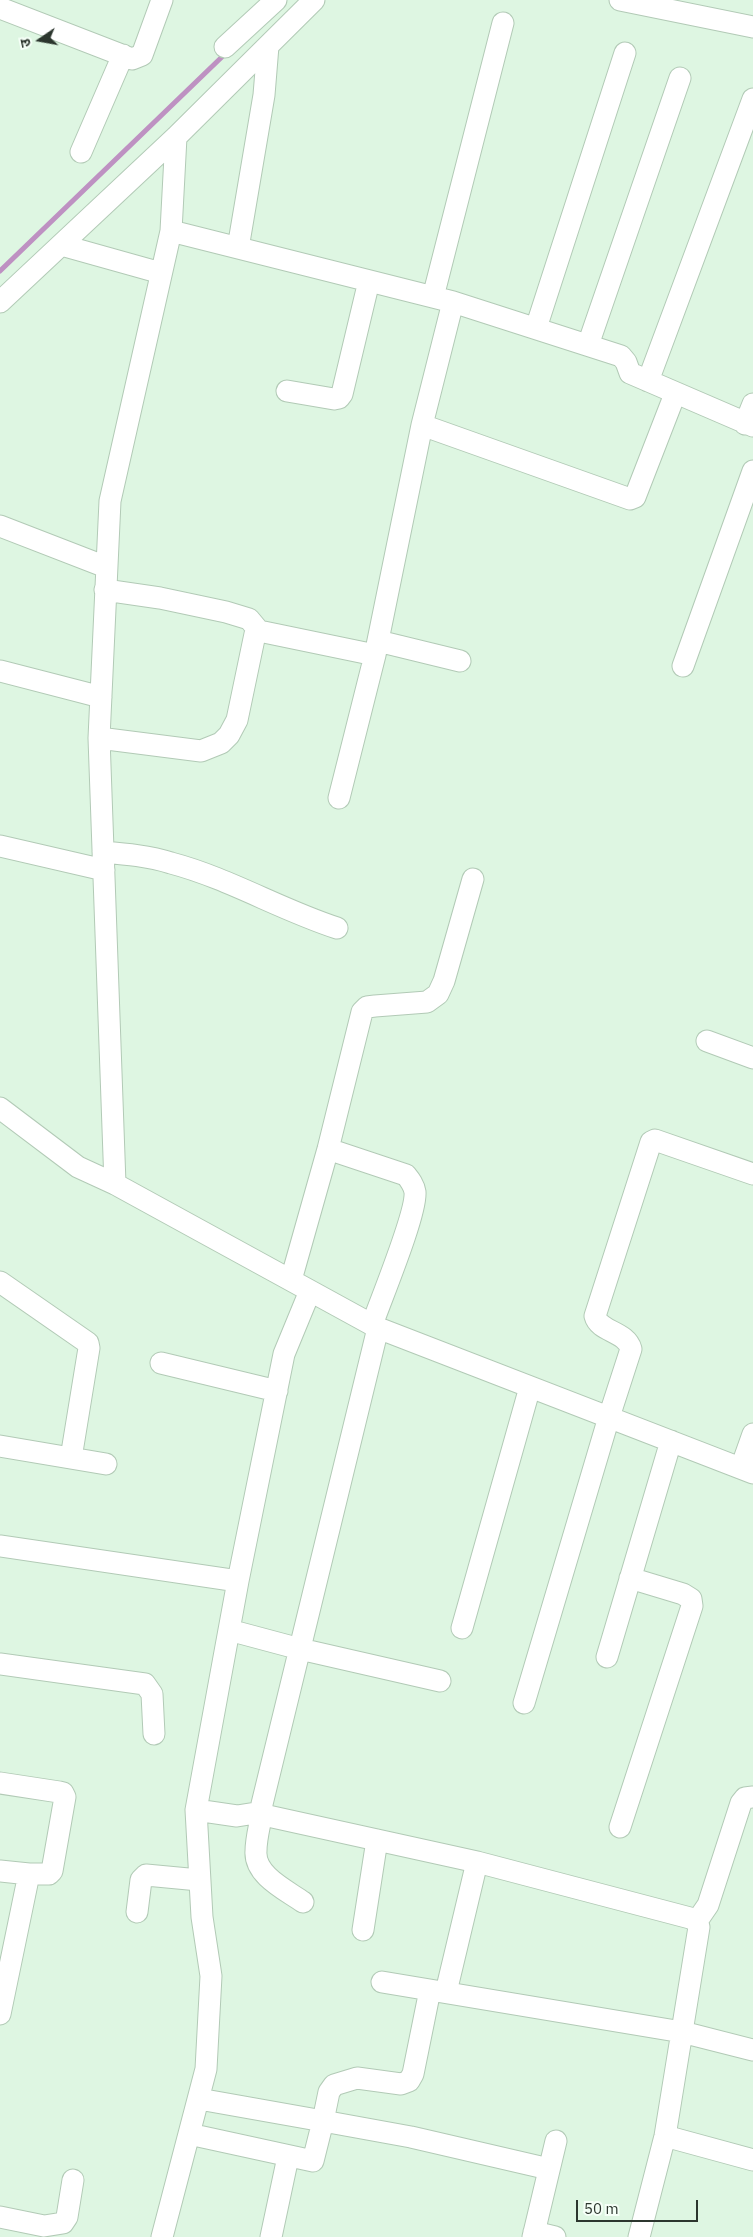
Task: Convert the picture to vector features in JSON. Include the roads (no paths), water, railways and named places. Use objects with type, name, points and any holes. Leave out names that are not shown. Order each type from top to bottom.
[{"type":"street","points":[[0,8],[132,59],[142,55],[162,0]]},
{"type":"street","points":[[225,47],[276,0]]},
{"type":"street","points":[[0,302],[176,137],[314,0]]},
{"type":"street","points":[[620,0],[753,27]]},
{"type":"street","points":[[433,297],[503,23]]},
{"type":"street","points":[[238,248],[264,95],[268,46]]},
{"type":"street","points":[[536,328],[625,53]]},
{"type":"street","points":[[81,152],[123,56]]},
{"type":"street","points":[[588,345],[680,78]]},
{"type":"street","points":[[648,381],[753,99]]},
{"type":"street","points":[[115,1184],[99,738],[106,567],[110,501],[171,231],[176,137]]},
{"type":"street","points":[[171,231],[454,302],[536,328],[620,356],[626,362],[630,373],[675,394],[750,418]]},
{"type":"street","points":[[61,245],[162,273]]},
{"type":"street","points":[[287,391],[334,400],[342,394],[369,281]]},
{"type":"street","points":[[339,798],[376,648],[422,425],[454,302]]},
{"type":"street","points":[[422,425],[630,500],[635,497],[675,394]]},
{"type":"street","points":[[683,666],[753,471]]},
{"type":"street","points":[[0,526],[106,567]]},
{"type":"street","points":[[105,590],[160,598],[226,612],[249,619],[259,631],[460,660]]},
{"type":"street","points":[[99,738],[201,751],[221,743],[229,735],[237,720],[255,634],[259,631]]},
{"type":"street","points":[[0,671],[101,697]]},
{"type":"street","points":[[0,846],[103,861],[142,856],[172,863],[221,881],[306,918],[338,928]]},
{"type":"street","points":[[291,1280],[328,1149],[362,1012],[367,1007],[427,1002],[438,994],[444,981],[472,879]]},
{"type":"street","points":[[707,1040],[753,1058]]},
{"type":"street","points":[[0,1108],[78,1167],[115,1184],[375,1326],[747,1471],[753,1434]]},
{"type":"street","points":[[524,1703],[631,1349],[626,1339],[598,1322],[596,1316],[651,1142],[656,1140],[753,1174]]},
{"type":"street","points":[[302,1902],[274,1882],[262,1870],[256,1858],[262,1804],[375,1326],[410,1217],[415,1193],[412,1182],[406,1175],[328,1149]]},
{"type":"street","points":[[0,1282],[88,1343],[89,1348],[71,1458]]},
{"type":"street","points":[[162,2237],[206,2069],[211,1984],[202,1917],[196,1810],[238,1581],[284,1354],[310,1291]]},
{"type":"street","points":[[161,1363],[277,1391]]},
{"type":"street","points":[[462,1628],[530,1387]]},
{"type":"street","points":[[607,1657],[671,1441]]},
{"type":"street","points":[[0,1446],[106,1464]]},
{"type":"street","points":[[0,1546],[238,1581]]},
{"type":"street","points":[[620,1827],[692,1606],[690,1600],[683,1594],[630,1578]]},
{"type":"street","points":[[229,1630],[300,1649],[440,1681]]},
{"type":"street","points":[[0,1664],[145,1684],[152,1694],[154,1734]]},
{"type":"street","points":[[0,1783],[63,1793],[64,1797],[52,1871],[44,1875],[0,1871]]},
{"type":"street","points":[[697,1921],[708,1905],[741,1803],[745,1798],[753,1797]]},
{"type":"street","points":[[196,1810],[237,1816],[262,1812],[268,1816],[477,1862],[697,1921]]},
{"type":"street","points":[[363,1930],[377,1840]]},
{"type":"street","points":[[189,2134],[313,2161],[329,2092],[334,2085],[358,2078],[401,2084],[409,2081],[477,1862]]},
{"type":"street","points":[[0,2014],[2,1991],[29,1874]]},
{"type":"street","points":[[137,1912],[141,1880],[146,1876],[199,1880]]},
{"type":"street","points":[[640,2237],[665,2136],[699,1928],[697,1921]]},
{"type":"street","points":[[382,1982],[682,2032],[753,2050]]},
{"type":"street","points":[[198,2099],[411,2137],[549,2169]]},
{"type":"street","points":[[665,2136],[753,2160]]},
{"type":"street","points":[[555,2237],[533,2234],[556,2141]]},
{"type":"street","points":[[271,2237],[288,2157]]},
{"type":"street","points":[[0,2217],[44,2226],[63,2224],[73,2180]]},
{"type":"waterway","points":[[0,271],[226,53]]}]
